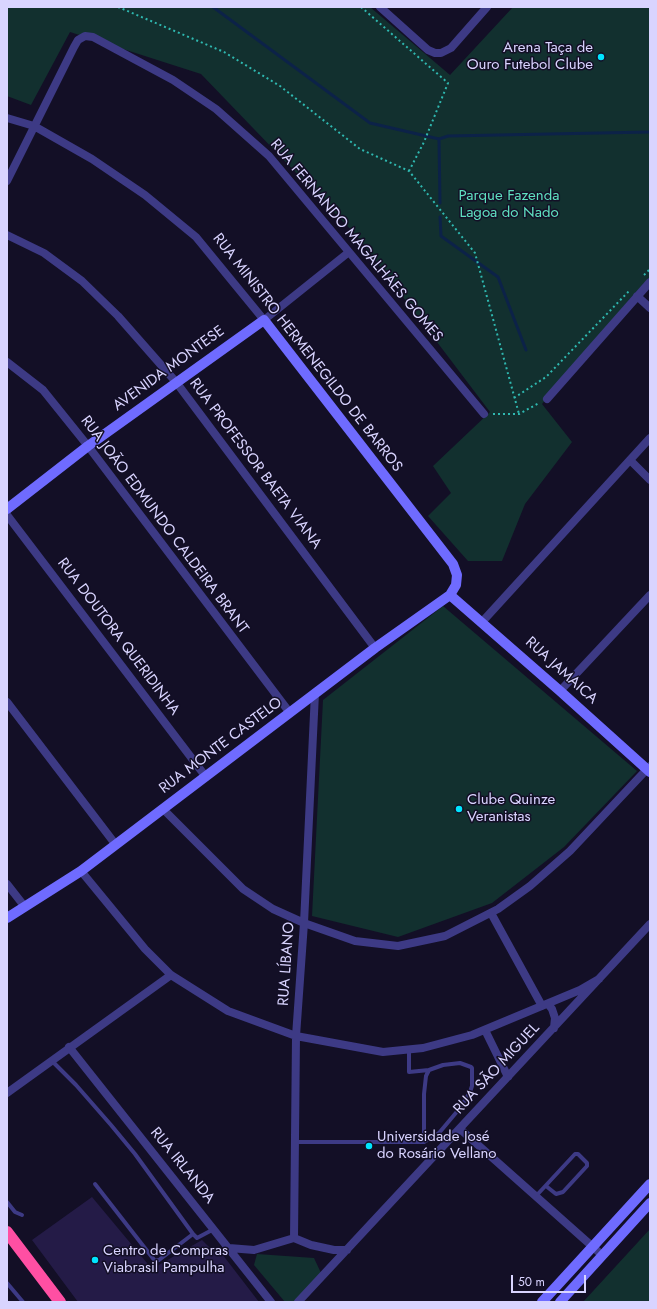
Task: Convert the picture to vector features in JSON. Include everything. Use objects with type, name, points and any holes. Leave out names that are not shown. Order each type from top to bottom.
[{"type":"highway","points":[[7,1232],[60,1302]]},
{"type":"street","points":[[380,7],[428,50],[435,53],[441,53],[451,48],[487,7]]},
{"type":"street","name":"RUA FERNANDO MAGALHÃES GOMES","points":[[34,126],[74,47],[78,40],[85,36],[93,37],[173,80],[216,110],[269,156],[484,414]]},
{"type":"street","name":"RUA MINISTRO HERMENEGILDO DE BARROS","points":[[7,118],[34,126],[92,159],[145,196],[196,237],[264,320],[453,564],[457,575],[456,586],[450,594]]},
{"type":"street","points":[[7,181],[34,126]]},
{"type":"street","name":"RUA PROFESSOR BAETA VIANA","points":[[7,235],[44,253],[82,281],[118,316],[176,382],[375,648]]},
{"type":"street","name":"AVENIDA MONTESE","points":[[7,510],[88,446],[264,320],[349,252]]},
{"type":"street","points":[[547,399],[650,282]]},
{"type":"street","points":[[637,296],[650,308]]},
{"type":"street","name":"RUA JOÃO EDMUNDO CALDEIRA BRANT","points":[[7,362],[43,390],[88,446],[290,713]]},
{"type":"street","points":[[482,622],[650,438]]},
{"type":"street","points":[[630,460],[650,480]]},
{"type":"street","name":"RUA DOUTORA QUERIDINHA","points":[[7,515],[206,777]]},
{"type":"street","name":"RUA JAMAICA","points":[[450,594],[649,769]]},
{"type":"street","name":"RUA MONTE CASTELO","points":[[7,918],[81,871],[375,648],[450,594]]},
{"type":"street","points":[[560,691],[650,595]]},
{"type":"street","name":"RUA LÍBANO","points":[[294,1238],[296,1036],[304,923],[316,693]]},
{"type":"street","points":[[7,702],[116,845]]},
{"type":"street","points":[[163,809],[243,889],[273,909],[304,923],[354,941],[398,946],[445,936],[491,913],[530,886],[570,851],[649,769]]},
{"type":"street","points":[[81,871],[144,949],[171,975],[228,1011],[296,1036],[383,1052],[424,1048],[485,1030],[580,990],[599,979]]},
{"type":"street","points":[[7,884],[25,907]]},
{"type":"street","points":[[491,913],[545,1005],[552,1008],[555,1018],[554,1028]]},
{"type":"street","name":"RUA SÃO MIGUEL","points":[[298,1302],[650,924]]},
{"type":"street","points":[[7,1093],[171,975]]},
{"type":"street","points":[[485,1030],[508,1077]]},
{"type":"street","name":"RUA IRLANDA","points":[[69,1047],[214,1228],[271,1302]]},
{"type":"street","points":[[460,1129],[602,1255]]},
{"type":"street","points":[[542,1302],[650,1184]]},
{"type":"street","points":[[560,1302],[650,1203]]},
{"type":"street","points":[[229,1248],[254,1250],[294,1238],[311,1245],[334,1250],[347,1250]]},
{"type":"lane","points":[[295,1142],[424,1142],[439,1133],[460,1108],[470,1092],[472,1086],[472,1068],[460,1063],[443,1065],[429,1070],[409,1072],[409,1049]]},
{"type":"lane","points":[[52,1061],[88,1097],[135,1154],[193,1234],[197,1238],[214,1228]]},
{"type":"lane","points":[[424,1142],[425,1088],[426,1076],[429,1070]]},
{"type":"lane","points":[[536,1197],[574,1154],[578,1154],[587,1163],[587,1166],[563,1192],[556,1194],[546,1186]]},
{"type":"lane","points":[[96,1184],[155,1261],[159,1260],[193,1234]]},
{"type":"lane","points":[[7,1202],[15,1212],[22,1215]]},
{"type":"lane","points":[[7,1283],[23,1302]]},
{"type":"path","points":[[118,7],[224,52],[280,86],[360,149],[409,171],[475,253],[519,414]]},
{"type":"path","points":[[361,7],[448,83],[424,142],[409,171]]},
{"type":"path","points":[[639,280],[650,269]]},
{"type":"path","points":[[514,398],[546,377],[634,286]]},
{"type":"path","points":[[484,414],[519,414],[547,399]]},
{"type":"green space","name":"Parque Fazenda Lagoa do Nado","points":[[7,7],[370,7],[450,75],[513,7],[650,7],[650,277],[542,404],[572,442],[525,504],[502,561],[468,561],[428,516],[451,493],[433,466],[490,412],[356,235],[201,74],[70,32],[31,105],[7,96]]},
{"type":"green space","name":"Clube Quinze Veranistas","points":[[443,606],[637,771],[564,847],[492,903],[398,937],[312,916],[323,700]]},
{"type":"green space","points":[[650,1229],[650,1302],[583,1302]]},
{"type":"green space","points":[[257,1254],[314,1258],[321,1273],[295,1302],[285,1302],[254,1265]]},
{"type":"building","name":"Centro de Compras Viabrasil Pampulha","points":[[92,1197],[152,1269],[202,1240],[210,1248],[219,1250],[259,1302],[78,1302],[32,1240]]},
{"type":"waterway","points":[[213,7],[370,123],[439,139],[448,136],[650,132]]},
{"type":"waterway","points":[[439,139],[440,203]]},
{"type":"waterway","points":[[440,217],[441,236],[498,277],[526,350]]},
{"type":"place","name":"Arena Taça de Ouro Futebol Clube","points":[[601,57]]},
{"type":"place","name":"Clube Quinze Veranistas","points":[[459,809]]},
{"type":"place","name":"Universidade José do Rosário Vellano","points":[[369,1146]]},
{"type":"place","name":"Centro de Compras Viabrasil Pampulha","points":[[95,1260]]}]
